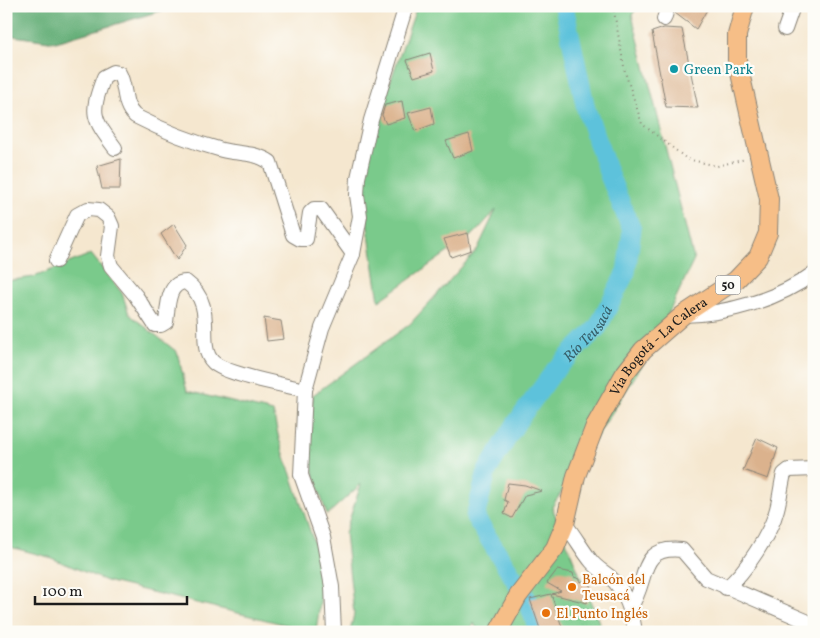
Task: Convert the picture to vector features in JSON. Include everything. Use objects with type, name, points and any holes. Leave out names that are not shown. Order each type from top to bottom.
[{"type":"main road","name":"Vía Bogotá - La Calera","points":[[498,632],[518,596],[555,548],[565,524],[576,476],[595,426],[615,388],[643,350],[683,315],[736,280],[758,258],[768,233],[769,199],[737,60],[736,35],[745,6]]},
{"type":"street","points":[[334,632],[332,587],[323,537],[301,475],[305,390],[322,328],[352,254],[360,216],[357,195],[358,178],[370,120],[406,6]]},
{"type":"street","points":[[785,29],[793,6]]},
{"type":"street","points":[[115,148],[97,123],[94,114],[97,97],[104,77],[114,72],[119,73],[122,78],[126,104],[135,116],[191,140],[224,150],[263,157],[270,162],[293,235],[300,239],[306,239],[310,213],[314,208],[321,209],[352,254]]},
{"type":"street","points":[[56,261],[77,215],[88,209],[99,210],[108,217],[112,226],[108,256],[111,266],[136,296],[155,325],[162,326],[166,322],[174,286],[179,282],[186,282],[201,297],[206,317],[208,356],[213,363],[261,380],[305,390]]},
{"type":"street","points":[[683,315],[711,314],[776,294],[801,282],[814,273]]},
{"type":"street","points":[[726,588],[743,571],[770,526],[777,510],[784,474],[788,470],[814,469]]},
{"type":"street","points":[[565,524],[581,543],[591,561],[611,578],[631,606],[635,632]]},
{"type":"street","points":[[631,606],[636,598],[643,574],[652,555],[667,549],[682,550],[706,578],[806,621],[810,632]]},
{"type":"path","points":[[613,6],[626,72],[642,124],[687,159],[717,166],[758,156]]},
{"type":"green space","points":[[6,6],[177,6],[56,42],[6,35]]},
{"type":"green space","points":[[417,6],[638,6],[632,15],[694,260],[648,356],[552,507],[603,632],[478,632],[474,623],[470,632],[350,632],[354,614],[345,533],[361,484],[327,515],[309,459],[313,395],[410,324],[477,250],[496,210],[475,233],[379,301],[361,164]]},
{"type":"green space","points":[[91,254],[122,293],[129,314],[177,352],[187,391],[273,412],[279,439],[324,572],[316,632],[106,581],[49,557],[6,546],[6,281],[34,277]]},
{"type":"building","name":"Green Park","points":[[677,6],[709,6],[696,29],[675,13]]},
{"type":"building","name":"Green Park","points":[[664,28],[682,29],[698,108],[666,107],[652,32]]},
{"type":"building","points":[[430,53],[434,71],[414,77],[407,60]]},
{"type":"building","points":[[402,101],[405,118],[386,124],[382,115],[385,105]]},
{"type":"building","points":[[431,107],[434,124],[415,131],[408,113]]},
{"type":"building","points":[[469,134],[473,151],[453,158],[446,141]]},
{"type":"building","points":[[121,159],[120,189],[102,189],[97,166]]},
{"type":"building","points":[[174,224],[187,245],[177,260],[161,234]]},
{"type":"building","points":[[468,233],[471,250],[451,257],[444,239]]},
{"type":"building","points":[[264,318],[281,321],[284,339],[267,341]]},
{"type":"building","points":[[757,438],[778,448],[768,479],[743,470]]},
{"type":"building","points":[[508,483],[525,485],[542,491],[525,495],[512,518],[504,514],[508,502],[504,500]]},
{"type":"building","name":"Balcón del Teusacá","points":[[557,570],[573,573],[574,577],[580,579],[580,581],[591,585],[587,603],[552,594],[561,591],[547,583]]},
{"type":"building","name":"El Punto Inglés","points":[[551,594],[562,627],[541,632],[530,599]]},
{"type":"waterway","name":"Río Teusacá","points":[[539,632],[527,599],[475,517],[487,471],[517,422],[555,370],[598,327],[626,272],[632,230],[609,175],[586,109],[564,6]]},
{"type":"place","name":"Green Park","points":[[674,69]]},
{"type":"place","name":"Balcón del Teusacá","points":[[572,587]]},
{"type":"place","name":"El Punto Inglés","points":[[546,613]]}]
